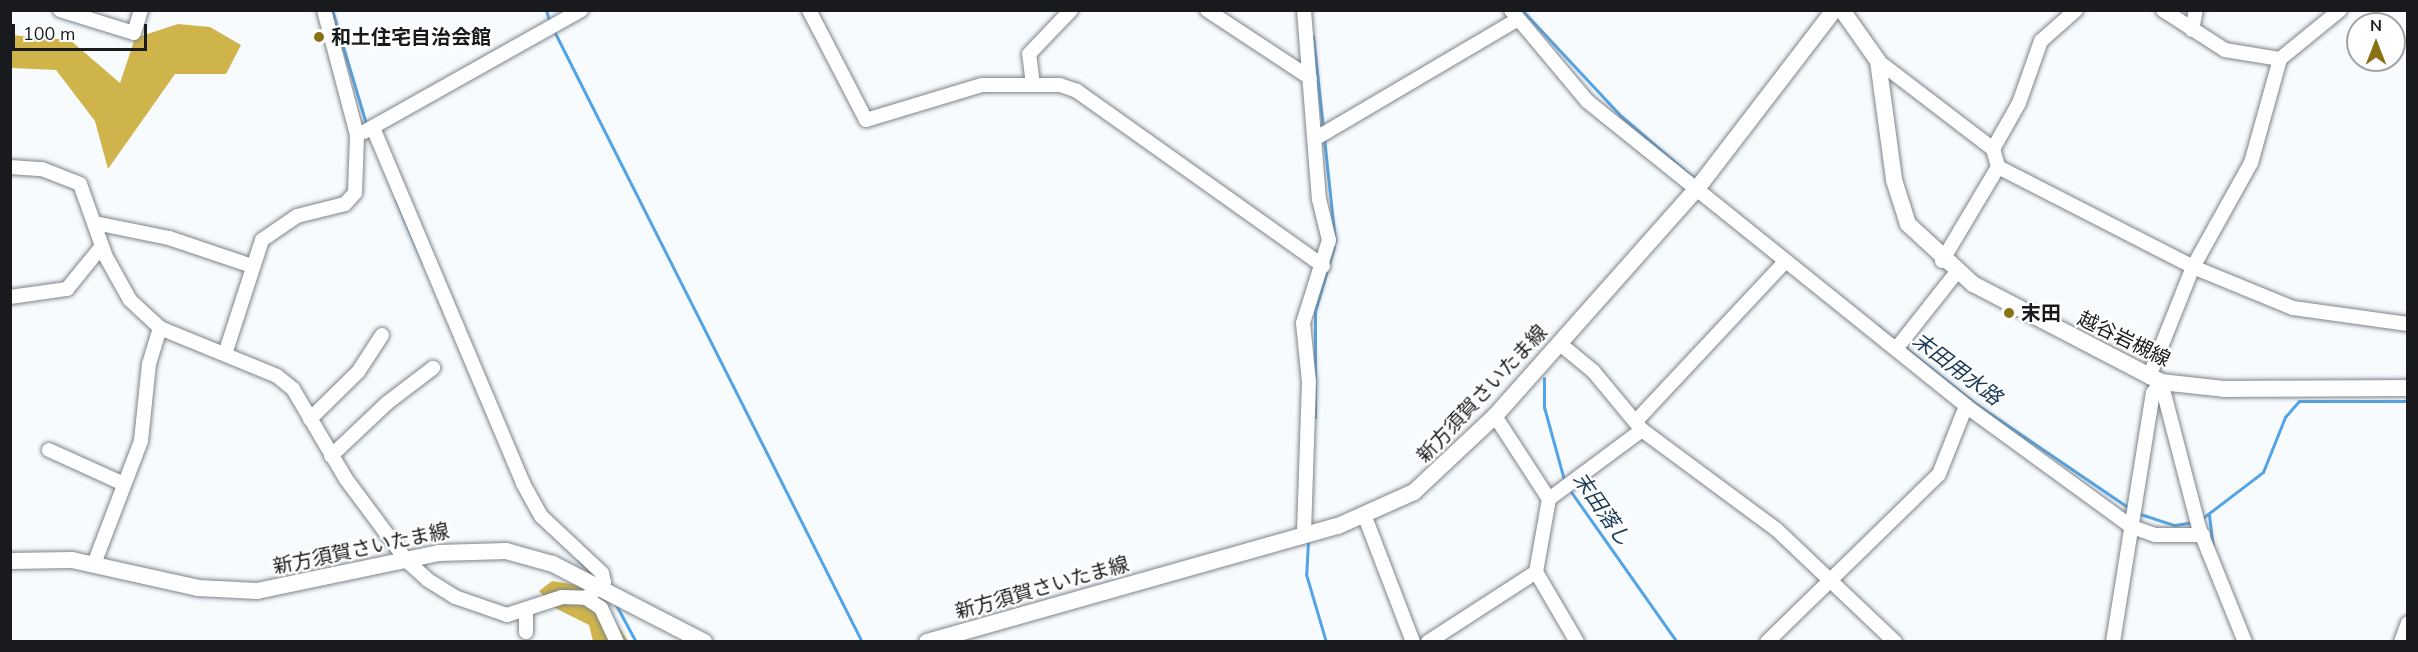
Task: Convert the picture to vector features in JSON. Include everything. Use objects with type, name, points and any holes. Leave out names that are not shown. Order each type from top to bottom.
[{"type":"main road","name":"新方須賀さいたま線","points":[[927,642],[1365,517],[1432,479],[1495,416],[1696,190],[1834,10]]},
{"type":"main road","name":"越谷岩槻線","points":[[1842,10],[1878,62],[1899,204],[1908,224],[1956,273],[2155,380],[2224,389],[2408,388]]},
{"type":"main road","name":"新方須賀さいたま線","points":[[10,561],[94,564],[198,588],[257,591],[460,550],[506,551],[553,564],[704,642]]},
{"type":"street","points":[[60,10],[134,33],[141,10]]},
{"type":"street","points":[[225,354],[262,240],[273,230],[297,216],[345,204],[355,193],[357,135],[324,10]]},
{"type":"street","points":[[357,135],[581,10]]},
{"type":"street","points":[[809,10],[866,120],[982,86],[1033,85],[1077,91],[1323,266]]},
{"type":"street","points":[[1033,85],[1029,54],[1071,10]]},
{"type":"street","points":[[1207,10],[1310,78]]},
{"type":"street","points":[[1304,10],[1318,137],[1319,199],[1329,240],[1323,266],[1302,323],[1309,382],[1304,536]]},
{"type":"street","points":[[1993,150],[2019,103],[2041,41],[2076,10]]},
{"type":"street","points":[[2163,10],[2225,51],[2280,59]]},
{"type":"street","points":[[2192,30],[2196,10]]},
{"type":"street","points":[[2113,642],[2155,380],[2193,267],[2251,163],[2280,59],[2340,10]]},
{"type":"street","points":[[1318,137],[1515,15],[1587,100],[1783,264],[1896,349],[1966,406],[2132,527],[2155,535],[2203,535]]},
{"type":"street","points":[[1878,62],[1993,150],[1998,167],[2193,267],[2292,308],[2408,324]]},
{"type":"street","points":[[373,128],[523,483],[541,516],[602,573],[599,586],[586,598]]},
{"type":"street","points":[[10,167],[42,169],[80,184],[102,246],[130,300],[160,327],[277,376],[293,389],[332,456],[407,561],[455,597],[507,615],[562,597],[586,598],[600,608],[617,642]]},
{"type":"street","points":[[1942,261],[1998,167]]},
{"type":"street","points":[[95,223],[169,238],[252,266]]},
{"type":"street","points":[[10,297],[67,289],[102,246]]},
{"type":"street","points":[[1577,642],[1536,572],[1549,499],[1639,426],[1783,264]]},
{"type":"street","points":[[1896,349],[1956,273]]},
{"type":"street","points":[[94,564],[141,441],[148,364],[160,327]]},
{"type":"street","points":[[310,419],[358,372],[382,335]]},
{"type":"street","points":[[1560,343],[1593,371],[1639,426],[1776,529],[1895,642]]},
{"type":"street","points":[[332,456],[387,403],[433,368]]},
{"type":"street","points":[[2155,380],[2203,535],[2245,642]]},
{"type":"street","points":[[1767,642],[1939,474],[1966,406]]},
{"type":"street","points":[[1495,416],[1549,499]]},
{"type":"street","points":[[49,450],[124,484]]},
{"type":"street","points":[[1365,517],[1413,642]]},
{"type":"street","points":[[1428,642],[1536,572]]},
{"type":"street","points":[[526,610],[526,632]]},
{"type":"street","points":[[2401,642],[2408,623]]},
{"type":"shaded area","points":[[178,24],[210,27],[241,45],[226,74],[175,74],[108,169],[95,121],[56,70],[11,68],[11,35],[70,40],[120,83],[135,38]]},
{"type":"shaded area","points":[[552,581],[584,586],[597,595],[628,641],[593,641],[589,625],[555,608],[539,591]]},
{"type":"waterway","points":[[332,10],[367,127]]},
{"type":"waterway","points":[[546,10],[550,23]]},
{"type":"waterway","name":"末田用水路","points":[[1522,10],[1621,116],[1696,180]]},
{"type":"waterway","points":[[553,29],[862,642]]},
{"type":"waterway","points":[[1313,36],[1323,128]]},
{"type":"waterway","points":[[1324,138],[1335,241]]},
{"type":"waterway","points":[[396,200],[423,263]]},
{"type":"waterway","points":[[1315,417],[1315,311],[1334,247]]},
{"type":"waterway","name":"末田用水路","points":[[1877,326],[1897,342]]},
{"type":"waterway","name":"末田用水路","points":[[1903,346],[1976,404],[2129,508]]},
{"type":"waterway","name":"末田落し","points":[[1544,378],[1544,407],[1565,483]]},
{"type":"waterway","name":"末田用水路","points":[[2200,520],[2263,472],[2285,417],[2299,401],[2408,401]]},
{"type":"waterway","name":"末田落し","points":[[1569,489],[1677,642]]},
{"type":"waterway","name":"末田用水路","points":[[2137,513],[2175,525],[2194,522]]},
{"type":"waterway","points":[[2209,515],[2213,546]]},
{"type":"waterway","points":[[1308,541],[1306,574],[1326,642]]},
{"type":"waterway","points":[[578,560],[597,578]]},
{"type":"waterway","points":[[615,603],[636,642]]},
{"type":"place","name":"和土住宅自治会館","points":[[319,37]]},
{"type":"place","name":"末田","points":[[2009,313]]}]
